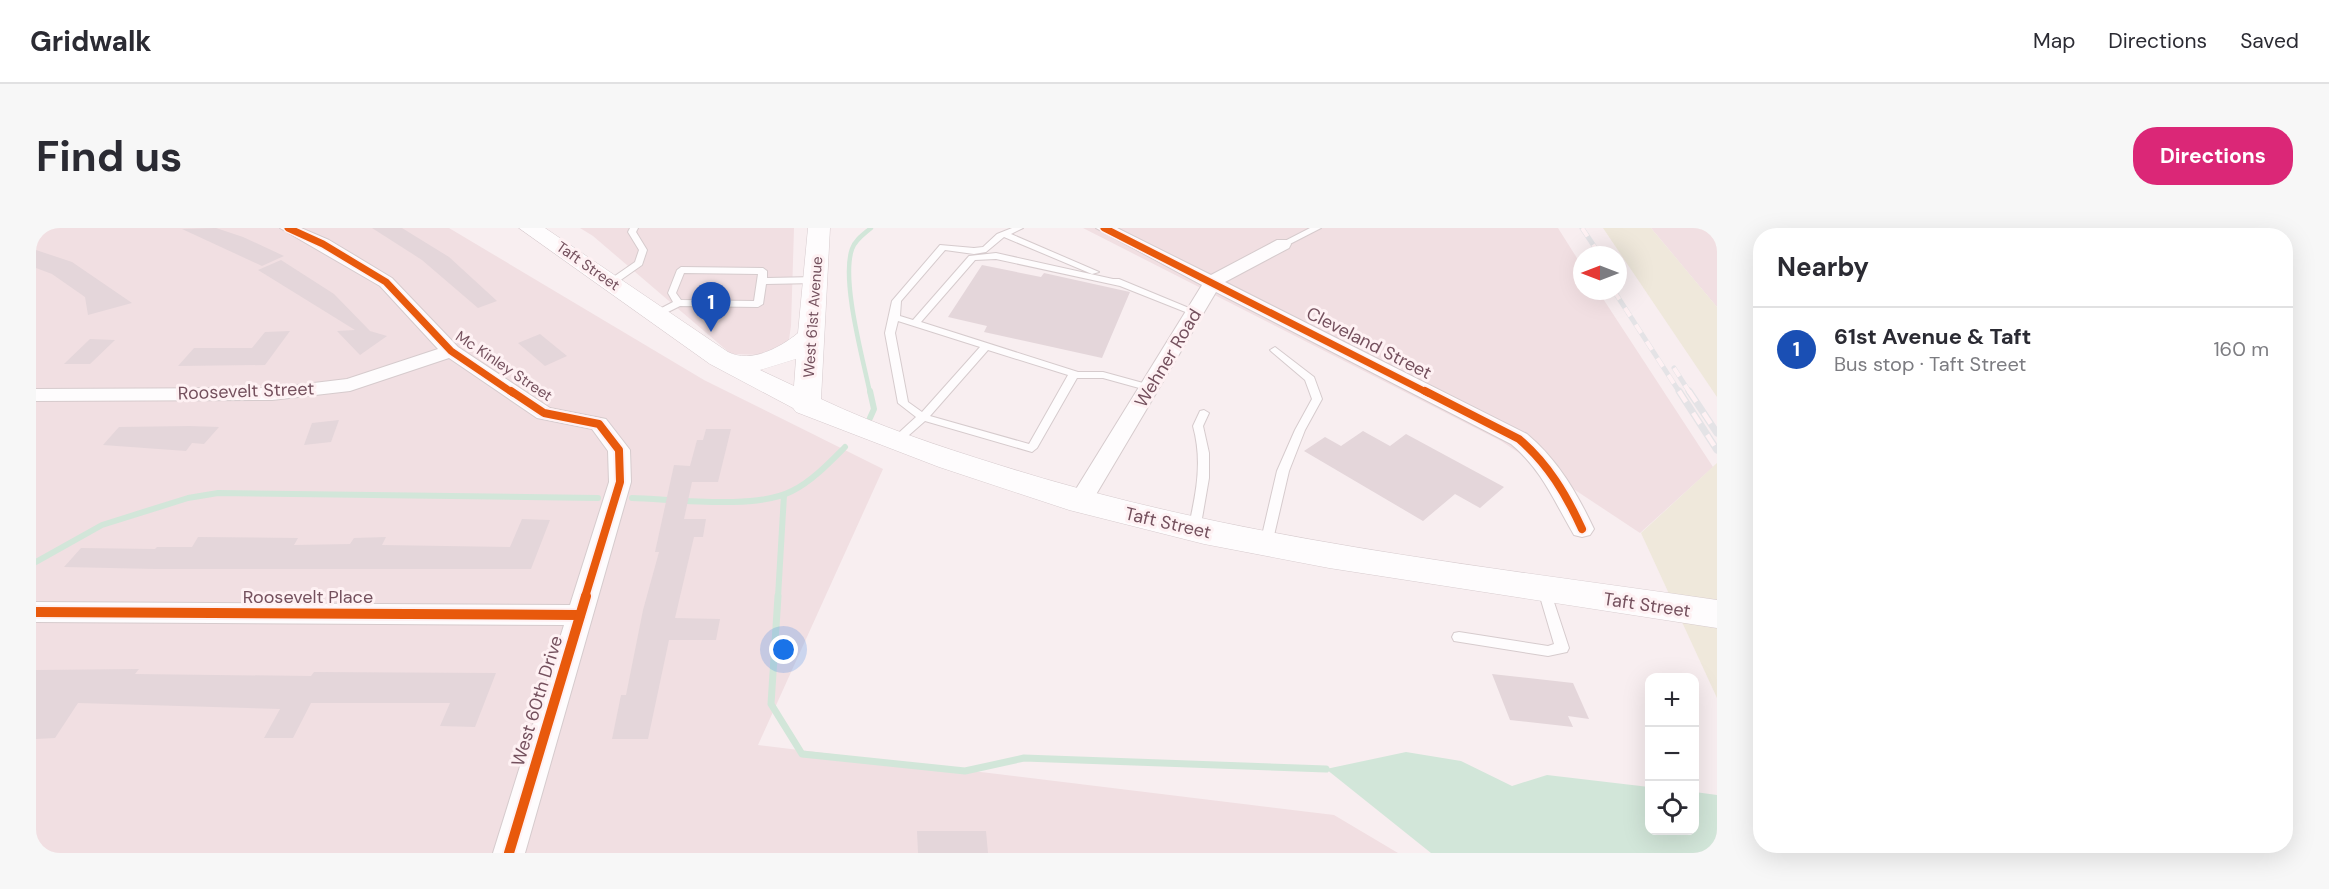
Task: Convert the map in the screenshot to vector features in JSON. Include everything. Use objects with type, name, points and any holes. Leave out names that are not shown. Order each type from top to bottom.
[{"type":"main road","name":"Taft Street","points":[[530,228],[612,282],[659,308],[729,363],[806,406],[896,441],[1080,502],[1194,530],[1266,544],[1544,590],[1717,614]]},
{"type":"main road","name":"West 61st Avenue","points":[[806,406],[819,228]]},
{"type":"main road","points":[[729,363],[757,364],[778,359],[794,351],[812,335]]},
{"type":"street","name":"Mc Kinley Street","points":[[288,228],[323,244],[386,282],[451,351],[544,413],[599,424]]},
{"type":"street","name":"Cleveland Street","points":[[1104,228],[1519,439],[1537,453],[1556,477],[1582,529]]},
{"type":"street","points":[[1212,282],[1283,244]]},
{"type":"street","name":"Wehner Road","points":[[1080,502],[1196,313],[1212,282]]},
{"type":"street","name":"Roosevelt Street","points":[[36,395],[272,394],[350,385],[451,351]]},
{"type":"street","name":"West 60th Drive","points":[[509,853],[620,482],[619,450],[599,424]]},
{"type":"street","name":"Roosevelt Place","points":[[36,612],[580,615]]},
{"type":"lane","points":[[612,282],[639,263],[643,250],[632,232],[634,228]]},
{"type":"lane","points":[[1019,228],[1004,234],[986,249],[974,251],[942,248],[897,301],[890,333],[903,403],[923,417],[1032,448],[1074,375]]},
{"type":"lane","points":[[1283,244],[1317,228]]},
{"type":"lane","points":[[1004,234],[1196,313]]},
{"type":"lane","points":[[915,323],[972,258],[996,256],[1124,284]]},
{"type":"lane","points":[[681,270],[763,271],[758,304],[659,308],[672,292],[681,270]]},
{"type":"lane","points":[[762,281],[816,280]]},
{"type":"lane","points":[[895,317],[1074,375],[1103,375],[1150,388]]},
{"type":"lane","points":[[896,441],[923,417],[986,346]]},
{"type":"lane","points":[[1266,544],[1283,471],[1300,430],[1317,399],[1310,379],[1275,350]]},
{"type":"lane","points":[[1194,530],[1206,471],[1205,448],[1198,426],[1204,413]]},
{"type":"lane","points":[[1459,637],[1548,651],[1562,648],[1544,590]]},
{"type":"shaded area","points":[[36,228],[449,228],[704,380],[883,469],[758,745],[1334,815],[1398,853],[36,853]]},
{"type":"shaded area","points":[[580,228],[794,228],[791,326],[788,346],[768,355],[731,354],[593,236]]},
{"type":"shaded area","points":[[1083,228],[1558,228],[1573,252],[1573,300],[1604,300],[1713,467],[1640,533],[1501,441]]},
{"type":"shaded area","points":[[1603,228],[1651,228],[1717,307],[1717,397],[1627,264],[1627,246],[1615,246]]},
{"type":"shaded area","points":[[1651,228],[1717,228],[1717,307]]},
{"type":"shaded area","points":[[1717,463],[1717,698],[1641,533]]},
{"type":"shaded area","points":[[1406,752],[1461,761],[1512,786],[1547,775],[1645,787],[1645,835],[1699,835],[1699,793],[1717,795],[1717,853],[1431,853],[1326,769]]},
{"type":"building","points":[[216,228],[243,237],[284,256],[262,266],[182,229]]},
{"type":"building","points":[[372,228],[402,228],[449,257],[497,301],[478,308],[422,260]]},
{"type":"building","points":[[36,250],[72,262],[132,303],[88,315],[85,297],[52,274],[36,268]]},
{"type":"building","points":[[281,260],[334,294],[370,331],[387,336],[360,355],[337,331],[355,330],[258,270]]},
{"type":"building","points":[[982,265],[1041,277],[1044,273],[1130,292],[1102,358],[984,332],[987,326],[948,317]]},
{"type":"building","points":[[290,331],[265,365],[178,366],[194,348],[252,348],[265,332]]},
{"type":"building","points":[[540,334],[567,356],[545,366],[518,343]]},
{"type":"building","points":[[90,339],[115,340],[90,364],[64,364]]},
{"type":"building","points":[[339,420],[331,442],[304,445],[312,423]]},
{"type":"building","points":[[119,427],[219,427],[204,444],[192,443],[186,451],[103,445]]},
{"type":"building","points":[[706,429],[731,429],[718,482],[692,482],[684,519],[706,519],[703,537],[694,537],[675,618],[720,619],[716,640],[669,640],[648,739],[612,739],[621,695],[626,695],[643,610],[659,552],[655,552],[674,465],[690,466],[697,440],[703,440]]},
{"type":"building","points":[[1363,431],[1390,446],[1406,434],[1504,487],[1480,508],[1455,494],[1423,521],[1304,451],[1325,437],[1341,446]]},
{"type":"building","points":[[522,519],[550,520],[531,569],[64,567],[81,548],[192,547],[198,537],[298,538],[294,545],[350,544],[354,538],[386,537],[382,545],[510,547]]},
{"type":"building","points":[[139,669],[135,674],[311,676],[314,672],[496,673],[475,727],[440,726],[450,703],[311,703],[293,738],[264,738],[280,709],[78,703],[55,738],[36,739],[36,670]]},
{"type":"building","points":[[1492,674],[1573,683],[1589,719],[1568,716],[1573,727],[1510,720]]},
{"type":"building","points":[[917,831],[986,831],[988,853],[918,853]]},
{"type":"waterway","points":[[870,393],[854,320],[849,263],[853,246],[871,228]]},
{"type":"waterway","points":[[870,391],[874,409],[870,418]]},
{"type":"waterway","points":[[632,498],[737,502],[777,497],[806,482],[845,447]]},
{"type":"waterway","points":[[36,562],[102,525],[188,498],[218,493],[598,498]]},
{"type":"waterway","points":[[778,597],[784,495]]},
{"type":"waterway","points":[[778,596],[771,704],[802,754],[965,771],[1024,758],[1326,769]]},
{"type":"railway","points":[[1582,228],[1594,246]]},
{"type":"railway","points":[[1620,300],[1680,393]]},
{"type":"railway","points":[[1674,368],[1690,393]]},
{"type":"railway","points":[[1679,391],[1717,450]]},
{"type":"railway","points":[[1689,391],[1717,433]]},
{"type":"cycle path","points":[[288,228],[323,244],[386,282],[451,351],[544,413],[599,424],[619,450],[620,482],[509,853]]},
{"type":"cycle path","points":[[1104,228],[1519,439],[1540,458],[1556,480],[1582,529]]},
{"type":"cycle path","points":[[36,612],[580,615]]},
{"type":"place","name":"61st Avenue & Taft","points":[[711,332]]}]
